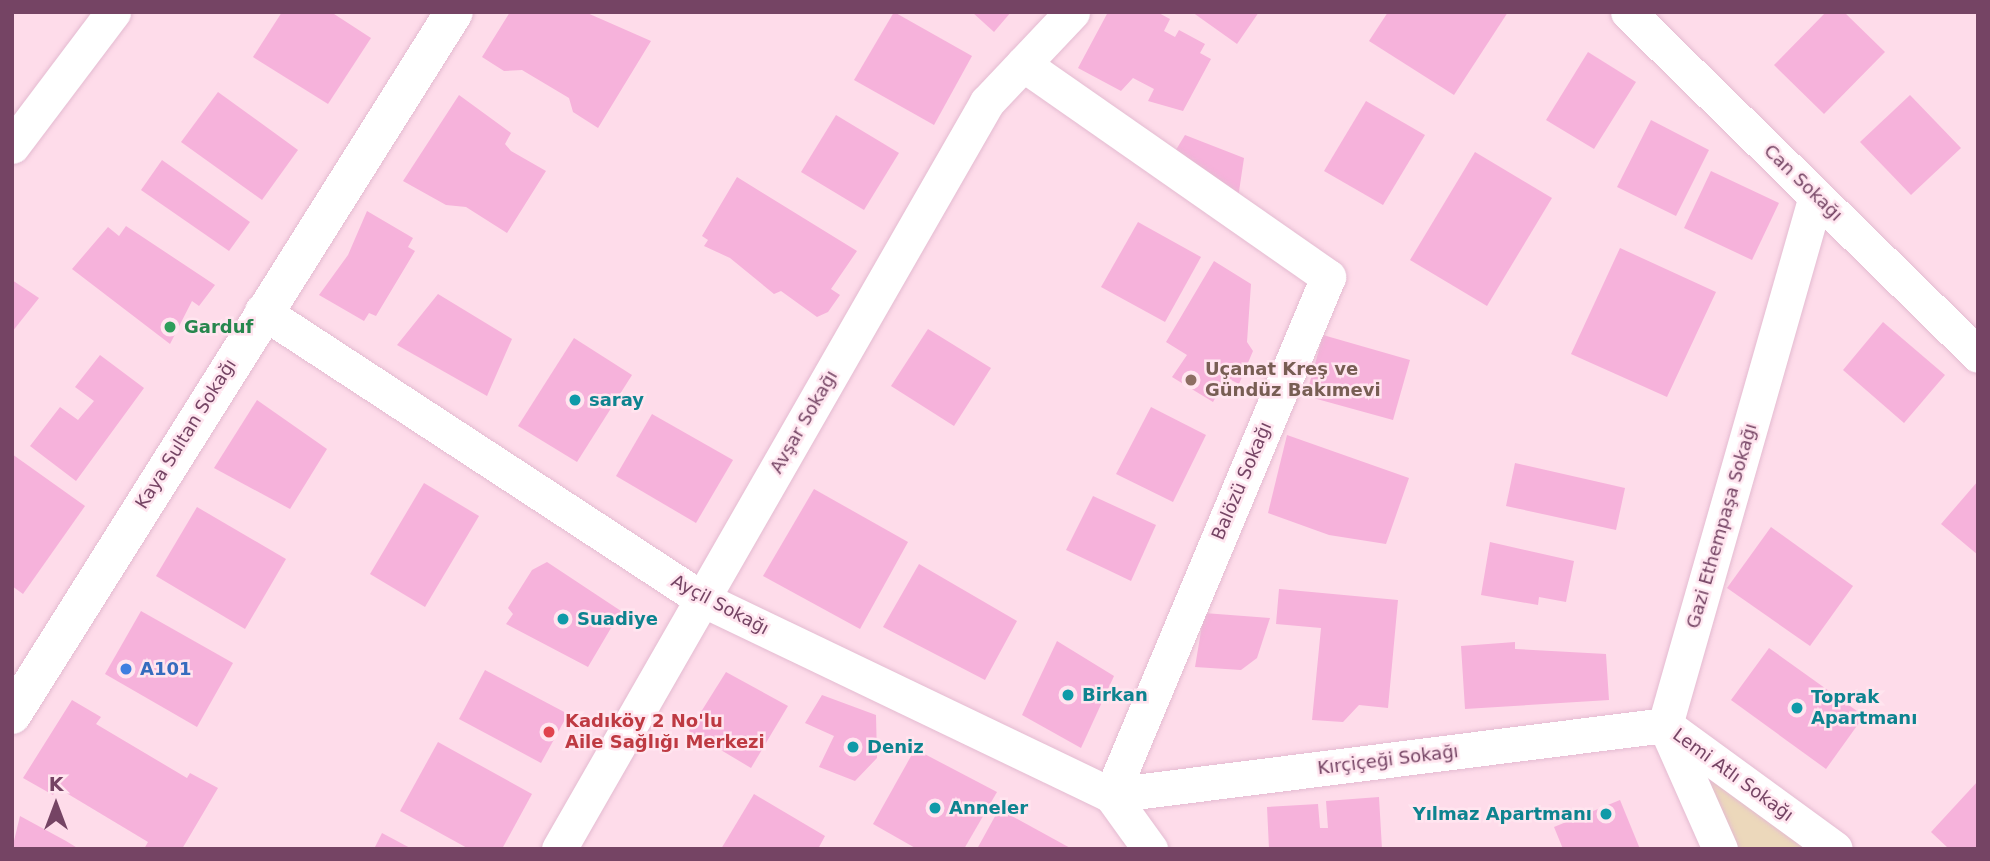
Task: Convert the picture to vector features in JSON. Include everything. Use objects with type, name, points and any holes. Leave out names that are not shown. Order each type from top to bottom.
[{"type":"street","points":[[12,146],[113,12]]},
{"type":"street","name":"Kaya Sultan Sokağı","points":[[12,715],[262,311],[454,12]]},
{"type":"street","name":"Avşar Sokağı","points":[[559,849],[987,102],[1072,12]]},
{"type":"street","name":"Can Sokağı","points":[[1628,12],[1978,355]]},
{"type":"street","name":"Balözü Sokağı","points":[[1023,64],[1328,277],[1111,795]]},
{"type":"street","name":"Gazi Ethempaşa Sokağı","points":[[1665,725],[1816,196]]},
{"type":"street","name":"Ayçil Sokağı","points":[[262,311],[702,599],[1111,795],[1136,841]]},
{"type":"street","points":[[1665,725],[1720,849]]},
{"type":"street","name":"Kırçiçeği Sokağı","points":[[1111,795],[1665,725]]},
{"type":"street","name":"Lemi Atlı Sokağı","points":[[1665,725],[1835,849]]},
{"type":"shaded area","points":[[1683,749],[1823,849],[1731,849]]},
{"type":"building","points":[[282,12],[331,12],[371,38],[328,104],[253,57]]},
{"type":"building","points":[[510,12],[585,12],[651,41],[598,128],[573,112],[569,98],[522,70],[504,71],[482,57]]},
{"type":"building","points":[[894,12],[972,56],[934,125],[854,80]]},
{"type":"building","points":[[972,12],[1011,12],[994,32]]},
{"type":"building","points":[[1108,12],[1157,12],[1170,19],[1164,31],[1175,37],[1179,30],[1205,44],[1200,53],[1211,59],[1183,111],[1148,101],[1154,89],[1133,78],[1121,91],[1078,68]]},
{"type":"building","points":[[1192,12],[1259,12],[1237,44]]},
{"type":"building","points":[[1388,12],[1508,12],[1454,95],[1369,41]]},
{"type":"building","points":[[1826,12],[1844,12],[1885,52],[1824,114],[1774,65]]},
{"type":"building","points":[[1588,52],[1636,82],[1594,149],[1546,120]]},
{"type":"building","points":[[218,92],[298,150],[262,200],[181,142]]},
{"type":"building","points":[[459,95],[511,133],[505,144],[511,151],[546,171],[507,233],[466,207],[446,205],[403,181]]},
{"type":"building","points":[[1910,95],[1961,148],[1911,195],[1860,142]]},
{"type":"building","points":[[1366,101],[1425,135],[1383,205],[1324,171]]},
{"type":"building","points":[[836,115],[899,153],[864,210],[801,172]]},
{"type":"building","points":[[1651,120],[1709,150],[1676,216],[1617,187]]},
{"type":"building","points":[[1185,135],[1244,158],[1238,198],[1171,158]]},
{"type":"building","points":[[1475,152],[1552,198],[1487,306],[1410,260]]},
{"type":"building","points":[[162,160],[250,222],[229,251],[141,190]]},
{"type":"building","points":[[1711,171],[1779,203],[1752,260],[1684,228]]},
{"type":"building","points":[[737,177],[857,251],[831,289],[840,295],[828,312],[817,317],[781,291],[774,294],[730,258],[704,246],[708,240],[702,236]]},
{"type":"building","points":[[367,211],[413,238],[408,247],[415,251],[376,316],[369,313],[364,321],[319,295],[348,255]]},
{"type":"building","points":[[1138,222],[1201,257],[1165,322],[1101,287]]},
{"type":"building","points":[[126,226],[215,285],[199,306],[192,301],[170,344],[72,269],[108,227],[119,236]]},
{"type":"building","points":[[1620,248],[1716,292],[1667,397],[1571,354]]},
{"type":"building","points":[[1214,261],[1251,284],[1247,342],[1253,351],[1239,384],[1227,378],[1213,402],[1172,377],[1187,355],[1166,342]]},
{"type":"building","points":[[12,280],[39,298],[12,332]]},
{"type":"building","points":[[438,294],[512,339],[487,396],[397,345]]},
{"type":"building","points":[[1883,322],[1945,375],[1904,423],[1843,370]]},
{"type":"building","points":[[928,329],[991,368],[954,426],[891,386]]},
{"type":"building","points":[[1323,335],[1410,360],[1393,420],[1306,396]]},
{"type":"building","name":"saray","points":[[574,338],[632,375],[577,462],[518,426]]},
{"type":"building","points":[[100,355],[144,388],[76,481],[30,446],[60,407],[78,420],[94,401],[75,387]]},
{"type":"building","points":[[257,400],[327,449],[290,509],[214,468]]},
{"type":"building","points":[[1151,407],[1206,435],[1173,502],[1116,474]]},
{"type":"building","points":[[652,414],[733,460],[696,523],[616,476]]},
{"type":"building","points":[[1287,435],[1409,478],[1386,544],[1329,535],[1268,513]]},
{"type":"building","points":[[12,454],[85,506],[23,594],[12,586]]},
{"type":"building","points":[[1515,463],[1625,488],[1616,530],[1506,506]]},
{"type":"building","points":[[1978,481],[1978,555],[1941,524]]},
{"type":"building","points":[[424,483],[479,516],[425,607],[370,574]]},
{"type":"building","points":[[814,489],[908,542],[860,629],[763,576]]},
{"type":"building","points":[[1093,496],[1156,525],[1131,581],[1066,550]]},
{"type":"building","points":[[197,507],[286,559],[245,629],[156,576]]},
{"type":"building","points":[[1771,527],[1853,586],[1810,646],[1727,588]]},
{"type":"building","points":[[1490,542],[1574,561],[1566,602],[1539,597],[1538,605],[1481,595]]},
{"type":"building","name":"Suadiye","points":[[547,562],[621,611],[588,667],[506,624],[513,614],[508,608],[532,570]]},
{"type":"building","points":[[919,564],[1017,621],[985,680],[883,627]]},
{"type":"building","points":[[1279,589],[1398,600],[1388,708],[1359,705],[1343,722],[1312,720],[1321,628],[1276,624]]},
{"type":"building","points":[[141,611],[233,663],[197,727],[105,674]]},
{"type":"building","points":[[1204,613],[1270,618],[1257,658],[1241,670],[1195,667]]},
{"type":"building","name":"Birkan","points":[[1057,641],[1114,676],[1081,748],[1022,715]]},
{"type":"building","points":[[1515,642],[1515,649],[1606,654],[1609,700],[1465,709],[1461,646]]},
{"type":"building","name":"Toprak Apartmanı","points":[[1769,648],[1864,716],[1826,769],[1731,700]]},
{"type":"building","points":[[485,670],[568,714],[541,763],[459,719]]},
{"type":"building","points":[[726,672],[788,706],[751,768],[689,731]]},
{"type":"building","name":"Deniz","points":[[822,695],[876,715],[877,758],[855,781],[819,767],[834,736],[805,723]]},
{"type":"building","points":[[72,700],[101,717],[96,724],[187,778],[190,773],[218,788],[182,849],[144,849],[148,842],[58,788],[53,795],[23,778]]},
{"type":"building","points":[[438,742],[532,794],[502,849],[469,849],[400,811]]},
{"type":"building","name":"Anneler","points":[[915,749],[997,792],[964,849],[917,849],[873,824]]},
{"type":"building","points":[[1978,781],[1978,849],[1949,849],[1931,832]]},
{"type":"building","points":[[754,794],[825,836],[818,849],[721,849]]},
{"type":"building","points":[[1379,797],[1382,849],[1269,849],[1267,807],[1318,804],[1320,828],[1328,828],[1326,801]]},
{"type":"building","name":"Yılmaz Apartmanı","points":[[1620,800],[1640,849],[1563,849],[1554,827]]},
{"type":"building","points":[[999,809],[1072,849],[977,849]]},
{"type":"building","points":[[20,816],[66,841],[79,849],[12,849]]},
{"type":"building","points":[[382,833],[412,849],[374,849]]},
{"type":"place","name":"Garduf","points":[[170,327]]},
{"type":"place","name":"Uçanat Kreş ve Gündüz Bakımevi","points":[[1191,380]]},
{"type":"place","name":"saray","points":[[575,400]]},
{"type":"place","name":"Suadiye","points":[[563,619]]},
{"type":"place","name":"A101","points":[[126,669]]},
{"type":"place","name":"Birkan","points":[[1068,695]]},
{"type":"place","name":"Toprak Apartmanı","points":[[1797,708]]},
{"type":"place","name":"Kadıköy 2 No'lu Aile Sağlığı Merkezi","points":[[549,732]]},
{"type":"place","name":"Deniz","points":[[853,747]]},
{"type":"place","name":"Anneler","points":[[935,808]]},
{"type":"place","name":"Yılmaz Apartmanı","points":[[1606,814]]}]
